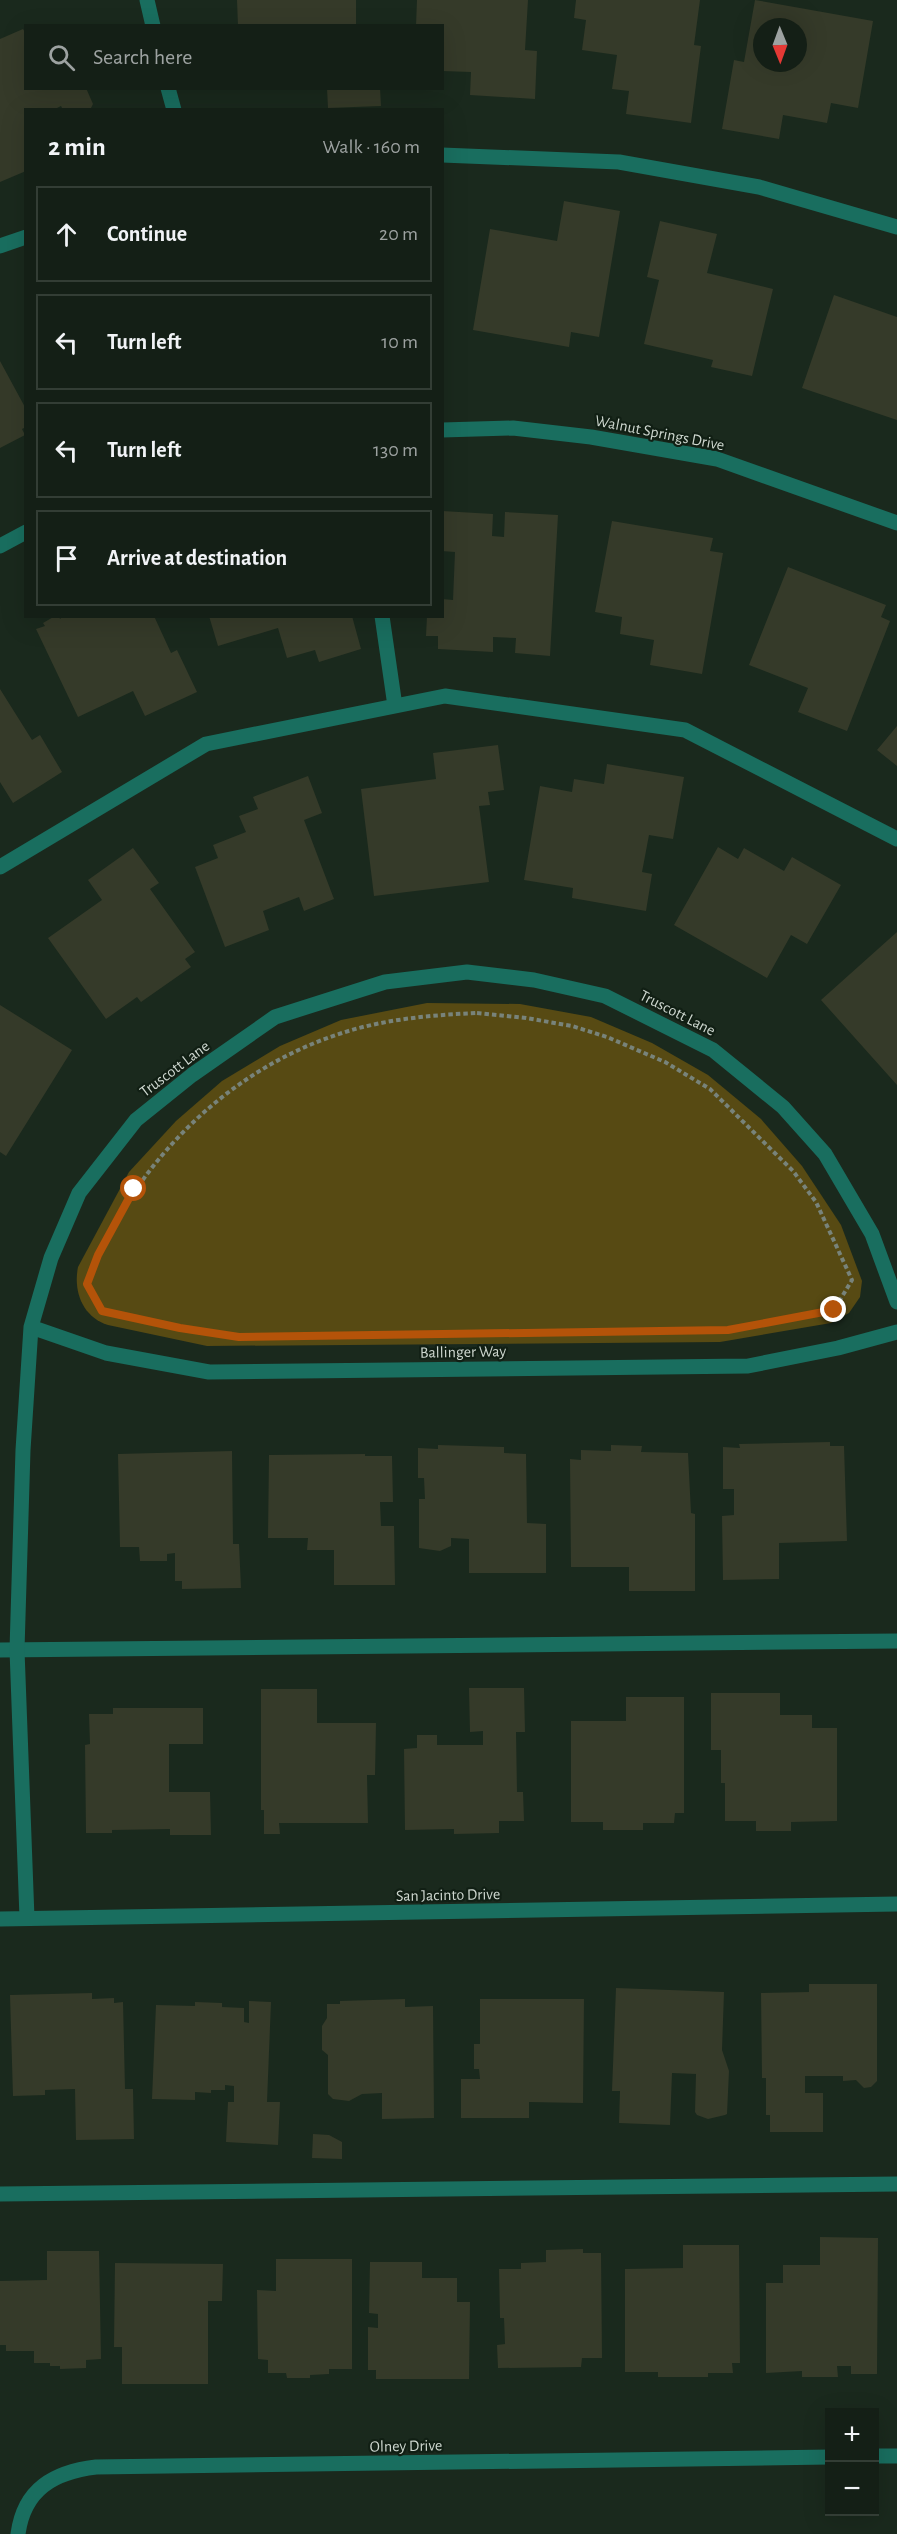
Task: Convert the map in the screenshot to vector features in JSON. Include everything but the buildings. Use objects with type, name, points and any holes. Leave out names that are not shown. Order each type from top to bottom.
[{"type":"street","points":[[147,0],[153,24]]},
{"type":"street","points":[[169,90],[173,108]]},
{"type":"street","points":[[444,155],[619,162],[759,187],[897,227]]},
{"type":"street","points":[[0,246],[24,238]]},
{"type":"street","name":"Walnut Springs Drive","points":[[444,430],[513,428],[591,436],[717,459],[897,523]]},
{"type":"street","points":[[0,546],[24,533]]},
{"type":"street","points":[[382,618],[395,706]]},
{"type":"street","points":[[0,867],[206,744],[445,696],[685,730],[897,839]]},
{"type":"street","name":"Truscott Lane","points":[[27,1918],[17,1650],[22,1450],[31,1327],[51,1258],[79,1193],[136,1120],[192,1074],[275,1017],[385,982],[467,972],[534,980],[605,996],[712,1050],[783,1107],[825,1154],[872,1234],[897,1302]]},
{"type":"street","name":"Ballinger Way","points":[[31,1327],[106,1353],[209,1372],[748,1366],[838,1348],[897,1332]]},
{"type":"street","points":[[0,1650],[897,1641]]},
{"type":"street","name":"San Jacinto Drive","points":[[0,1919],[897,1904]]},
{"type":"street","points":[[0,2194],[897,2184]]},
{"type":"street","points":[[879,2456],[897,2456]]},
{"type":"street","name":"Olney Drive","points":[[18,2534],[20,2520],[31,2498],[49,2481],[71,2470],[96,2467],[825,2457]]},
{"type":"path","points":[[477,1013],[572,1026],[607,1037],[665,1062],[710,1089],[793,1170],[816,1202],[852,1280],[843,1296],[834,1310],[728,1330],[239,1337],[180,1328],[102,1311],[87,1284],[98,1255],[134,1189],[198,1116],[240,1083],[292,1053],[342,1033],[401,1020],[477,1013]]},
{"type":"shaded area","points":[[427,1003],[520,1004],[591,1017],[652,1043],[708,1075],[761,1119],[802,1166],[841,1225],[862,1281],[860,1297],[849,1313],[831,1323],[720,1342],[207,1346],[108,1325],[86,1310],[77,1285],[78,1267],[129,1172],[176,1121],[222,1081],[280,1046],[341,1020]]},
{"type":"route","points":[[134,1189],[114,1222],[87,1284],[102,1311],[180,1328],[239,1337],[728,1330],[834,1310]]}]
